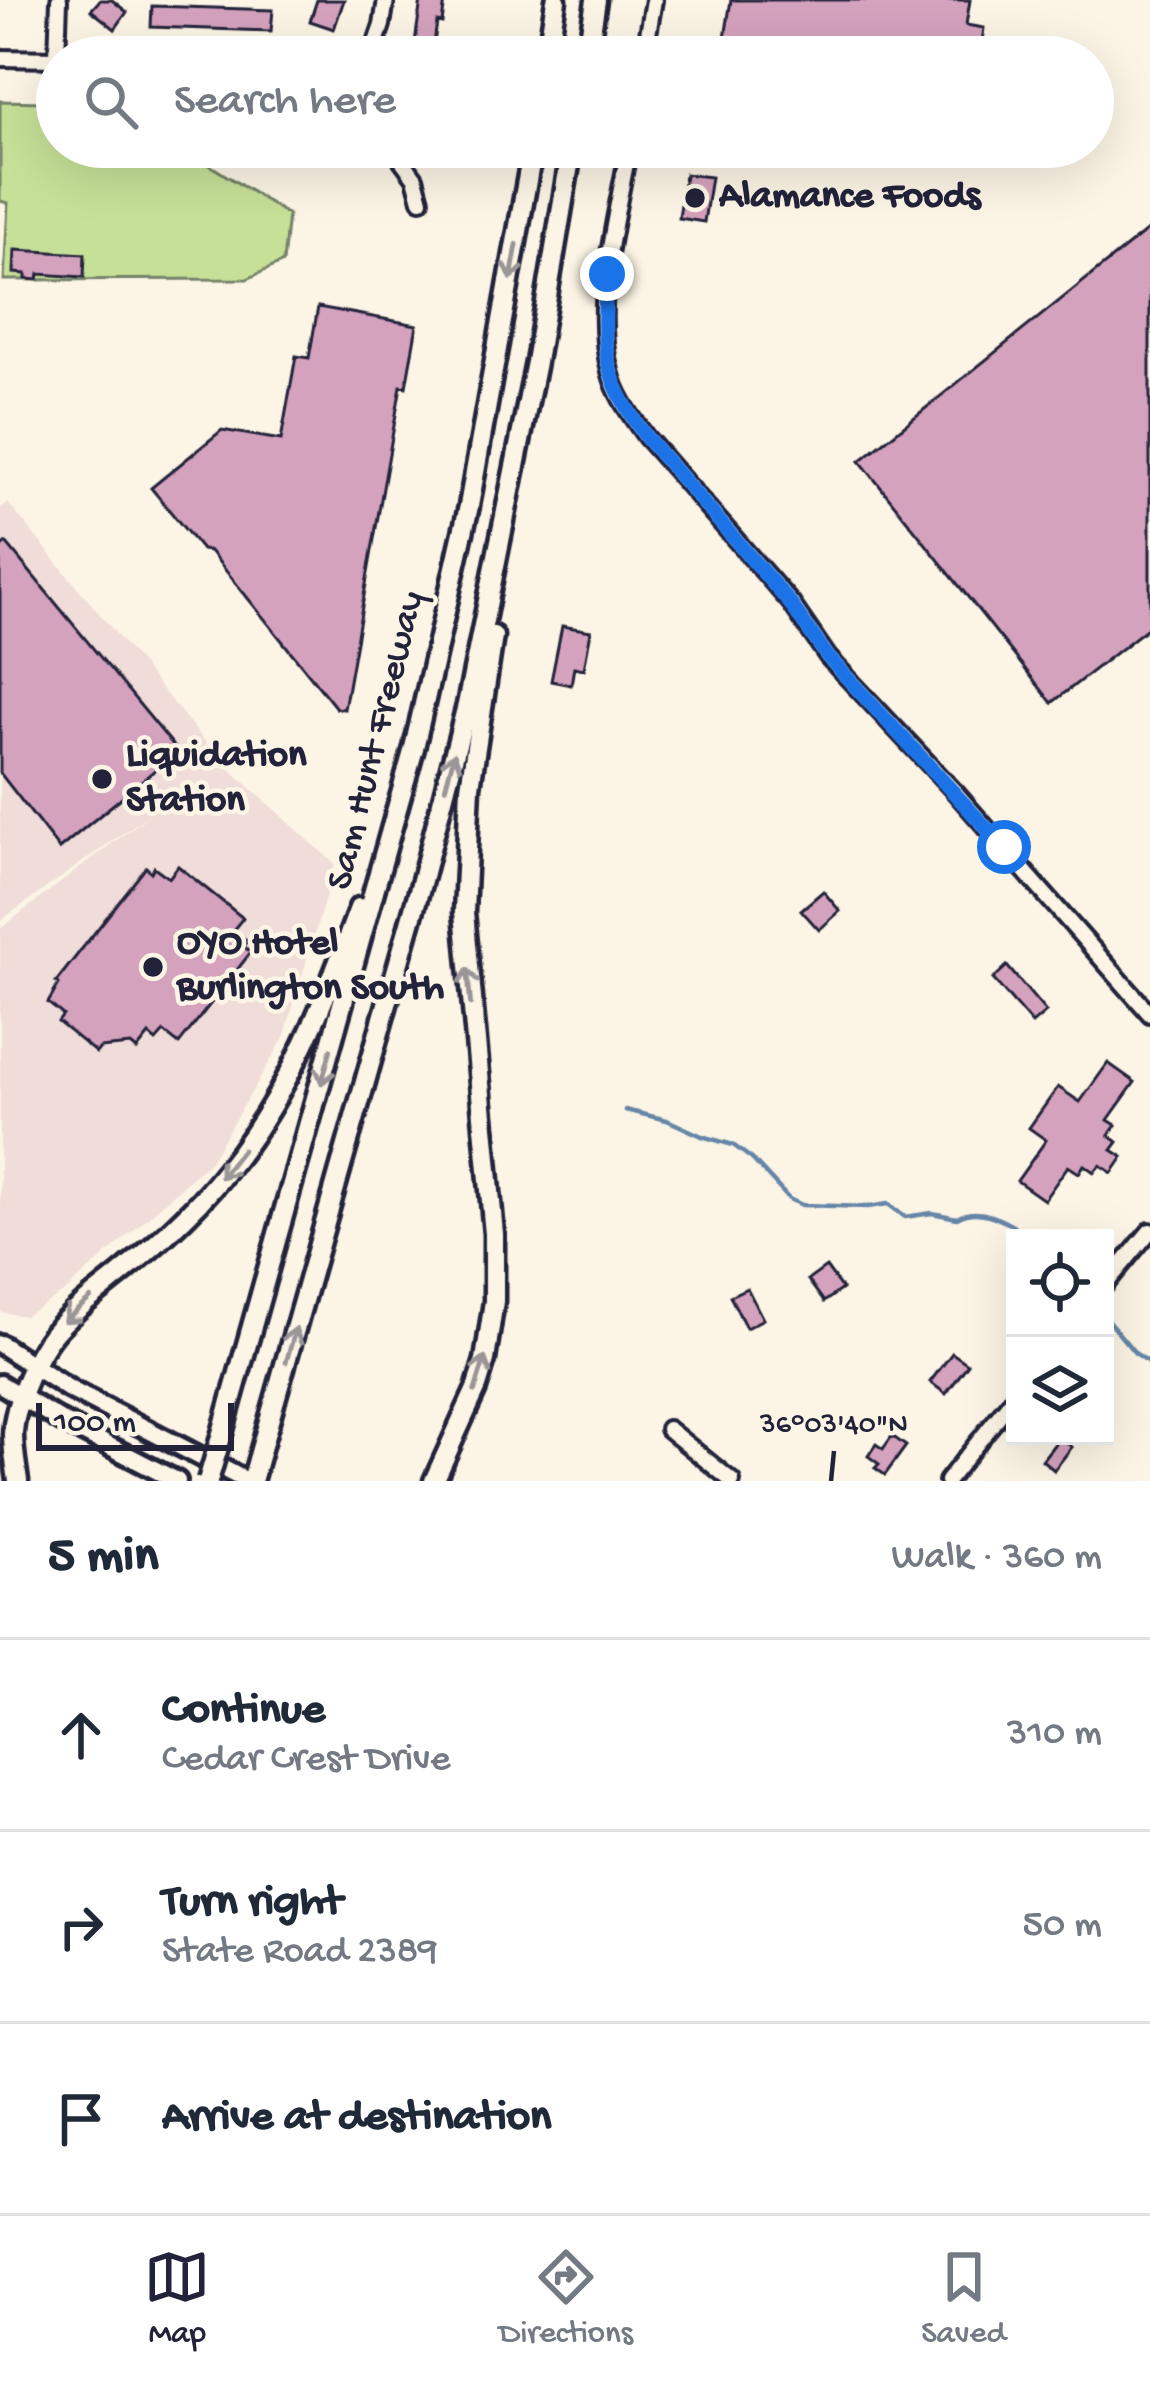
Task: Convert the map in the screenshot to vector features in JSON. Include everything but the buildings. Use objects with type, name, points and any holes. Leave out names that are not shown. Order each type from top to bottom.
[{"type":"highway","points":[[551,36],[556,0]]},
{"type":"highway","points":[[590,36],[596,0]]},
{"type":"highway","name":"Sam Hunt Freeway","points":[[208,1481],[402,792],[439,642],[469,506],[529,168]]},
{"type":"highway","name":"Sam Hunt Freeway","points":[[249,1481],[421,884],[467,705],[518,458],[568,168]]},
{"type":"highway","points":[[434,1481],[481,1375],[492,1326],[494,1234],[466,959],[464,872],[470,787],[518,458]]},
{"type":"highway","points":[[18,1481],[13,1430],[45,1345],[57,1328],[174,1228],[251,1138],[324,1003],[402,792]]},
{"type":"main road","points":[[0,1345],[34,1368],[249,1481]]},
{"type":"main road","points":[[0,1384],[177,1481]]},
{"type":"street","points":[[57,36],[58,0]]},
{"type":"street","points":[[378,36],[386,0]]},
{"type":"street","points":[[648,36],[654,0]]},
{"type":"street","points":[[0,58],[36,58]]},
{"type":"street","points":[[408,168],[421,200]]},
{"type":"street","points":[[625,168],[607,274],[603,338],[610,375],[631,416],[790,603],[828,657],[956,793],[1150,1014]]},
{"type":"street","points":[[1114,1274],[1150,1231]]},
{"type":"street","points":[[947,1481],[1006,1407]]},
{"type":"street","points":[[668,1429],[732,1481]]},
{"type":"shaded area","points":[[8,503],[221,761],[335,864],[284,1038],[210,1161],[65,1292],[25,1316],[0,1312],[0,929],[157,809],[0,921],[0,508]]},
{"type":"green space","points":[[0,101],[36,102],[36,168],[214,168],[288,215],[283,262],[247,279],[4,280],[8,203],[0,201]]},
{"type":"waterway","points":[[625,1110],[733,1145],[789,1199],[802,1205],[888,1204],[905,1217],[986,1214],[1018,1229]]},
{"type":"waterway","points":[[1114,1328],[1150,1363]]},
{"type":"place","name":"Alamance Foods","points":[[695,198]]},
{"type":"place","name":"Liquidation Station","points":[[102,779]]},
{"type":"place","name":"OYO Hotel Burlington South","points":[[153,967]]},
{"type":"route","points":[[607,274],[603,338],[610,375],[631,416],[790,603],[828,657],[1004,847]]}]
